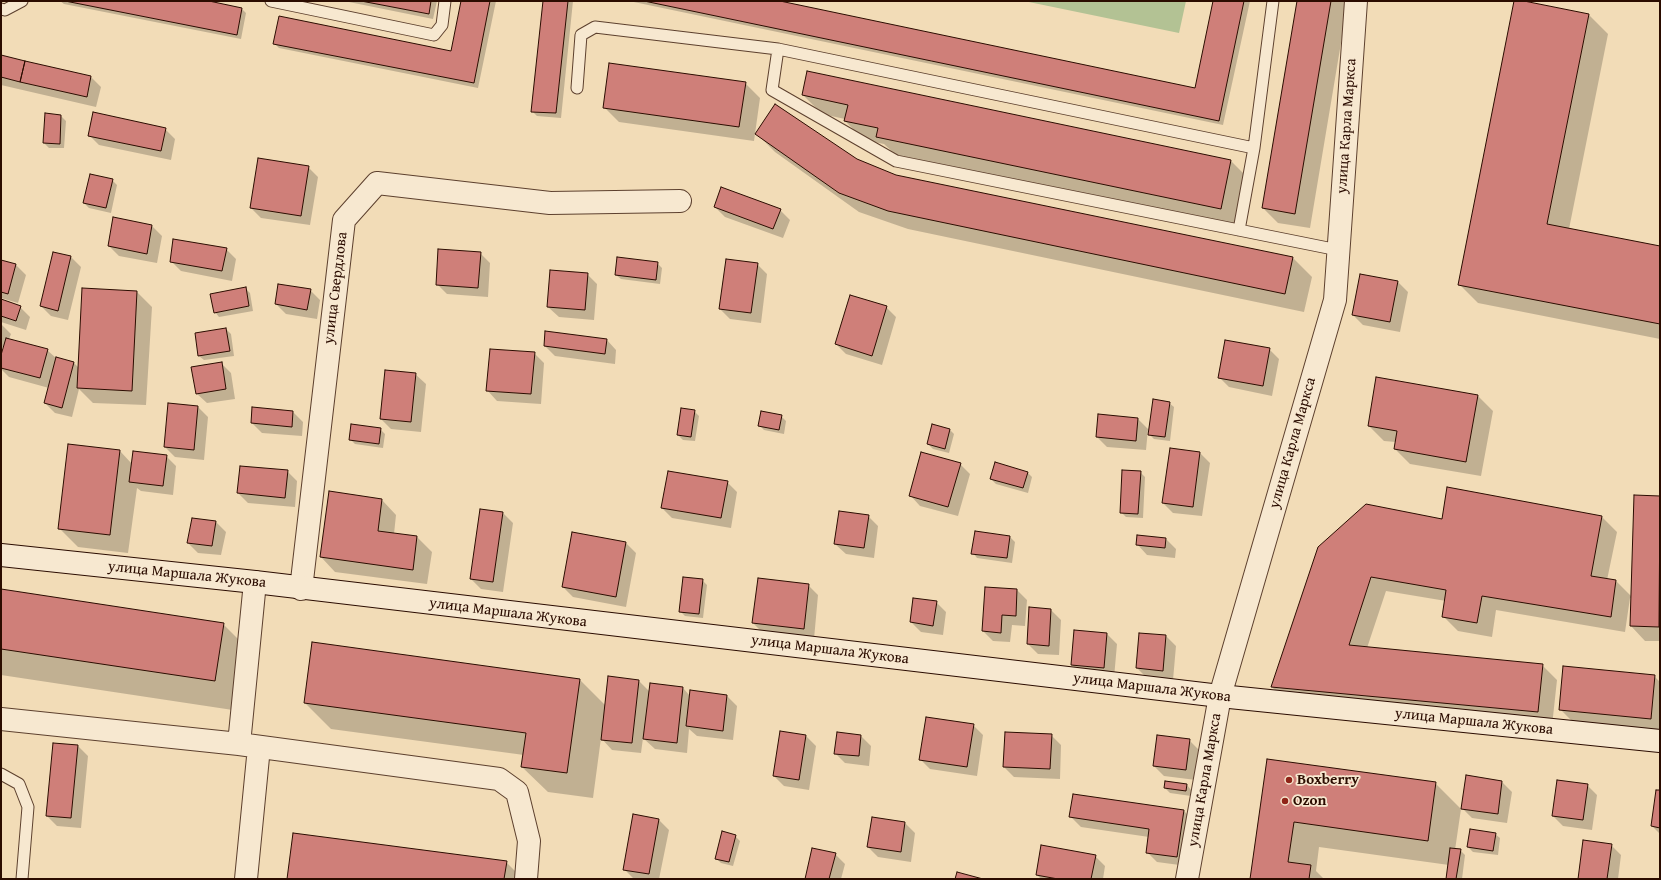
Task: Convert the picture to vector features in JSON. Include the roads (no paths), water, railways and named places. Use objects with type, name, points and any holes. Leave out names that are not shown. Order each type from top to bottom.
[{"type":"street","name":"улица Карла Маркса","points":[[1187,879],[1220,696],[1335,300],[1356,1]]},
{"type":"street","name":"улица Свердлова","points":[[301,588],[344,220],[377,183],[550,203],[680,201]]},
{"type":"street","name":"улица Маршала Жукова","points":[[1,555],[255,582],[1220,696],[1660,741]]},
{"type":"street","points":[[246,879],[255,582]]},
{"type":"street","points":[[1,719],[249,746],[499,779],[517,792],[529,841],[526,879]]},
{"type":"lane","points":[[1,9],[5,10],[22,1]]},
{"type":"lane","points":[[271,1],[434,34],[442,25],[445,1]]},
{"type":"lane","points":[[1239,230],[1254,148],[1273,1]]},
{"type":"lane","points":[[577,88],[581,35],[595,27],[778,49],[1254,148]]},
{"type":"lane","points":[[778,49],[772,90],[896,161],[1338,250]]},
{"type":"lane","points":[[1,774],[19,784],[28,807],[22,879]]},
{"type":"place","name":"Boxberry","points":[[1289,780]]},
{"type":"place","name":"Ozon","points":[[1285,801]]}]
